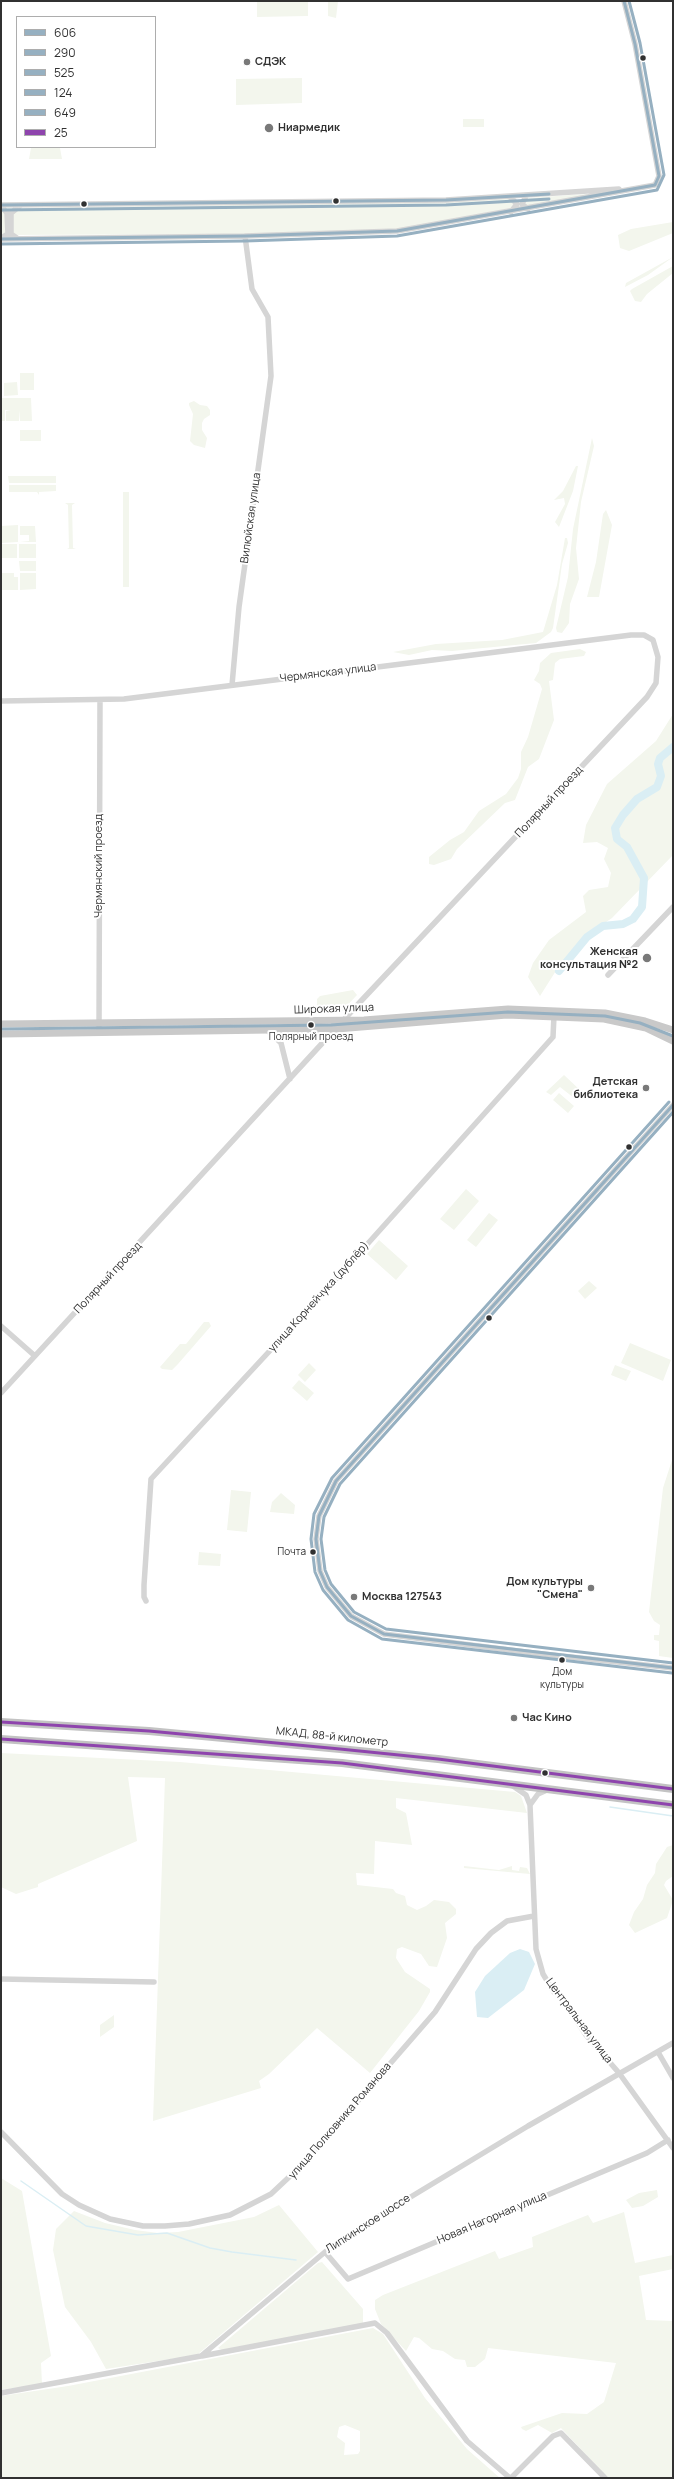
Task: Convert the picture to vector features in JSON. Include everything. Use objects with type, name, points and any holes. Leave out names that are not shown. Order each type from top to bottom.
[{"type":"highway","name":"МКАД, 88-й километр","points":[[1,1722],[149,1731],[438,1758],[673,1789]]},
{"type":"highway","points":[[1,1739],[342,1763],[673,1805]]},
{"type":"main road","name":"Широкая улица","points":[[1,1024],[345,1020],[494,1009],[560,1010],[605,1013],[673,1030]]},
{"type":"main road","name":"Широкая улица","points":[[1,1034],[337,1029],[480,1016],[554,1016],[621,1022],[657,1032],[670,1040]]},
{"type":"main road","points":[[268,1031],[272,1026],[269,1021]]},
{"type":"main road","points":[[130,1022],[126,1023],[125,1027],[132,1032]]},
{"type":"street","points":[[1,206],[21,204],[446,200],[625,189],[655,185],[659,176],[635,44],[624,1]]},
{"type":"street","points":[[1,239],[245,236],[397,231],[528,209],[625,189]]},
{"type":"street","points":[[510,196],[517,204],[510,212]]},
{"type":"street","points":[[526,196],[522,204],[528,209]]},
{"type":"street","points":[[18,239],[12,234],[11,213],[21,204]]},
{"type":"street","points":[[1,206],[7,213],[8,234],[1,239]]},
{"type":"street","name":"Вилюйская улица","points":[[232,685],[239,607],[271,376],[270,325],[266,310],[252,289],[245,236]]},
{"type":"street","name":"Чермянская улица","points":[[1,701],[100,700],[631,635],[644,635],[653,640]]},
{"type":"street","name":"Полярный проезд","points":[[1,1393],[290,1079],[652,691],[656,684],[658,669],[658,656],[653,640]]},
{"type":"street","name":"Чермянский проезд","points":[[99,1032],[100,700]]},
{"type":"street","points":[[608,975],[673,908]]},
{"type":"street","name":"улица Корнейчука (дублёр)","points":[[146,1601],[144,1597],[144,1585],[151,1479],[328,1288],[553,1037],[554,1016]]},
{"type":"street","points":[[268,1031],[281,1043],[290,1079]]},
{"type":"street","points":[[673,1106],[336,1481],[319,1516],[316,1539],[320,1571],[328,1587],[351,1616],[384,1634],[534,1654],[673,1668]]},
{"type":"street","points":[[1,1326],[35,1356]]},
{"type":"street","points":[[506,1783],[522,1791],[529,1800],[530,1805]]},
{"type":"street","points":[[530,1805],[538,1794],[550,1789]]},
{"type":"street","name":"Центральная улица","points":[[530,1805],[536,1949],[543,1974],[554,1992],[562,1999],[586,2034],[619,2073],[673,2148]]},
{"type":"street","name":"улица Полковника Романова","points":[[1,2132],[62,2194],[79,2205],[110,2219],[143,2226],[165,2226],[202,2222],[230,2215],[271,2194],[303,2164],[435,2012],[476,1949],[491,1933],[507,1921],[534,1916]]},
{"type":"street","points":[[1,1979],[154,1982]]},
{"type":"street","name":"Липкинское шоссе","points":[[1,2393],[62,2383],[201,2356],[325,2252],[361,2227],[619,2073],[673,2043]]},
{"type":"street","points":[[658,2052],[673,2078]]},
{"type":"street","name":"Новая Нагорная улица","points":[[325,2252],[348,2279],[647,2153],[668,2140]]},
{"type":"street","points":[[201,2356],[375,2323],[391,2338],[467,2441],[510,2478],[557,2433],[564,2435],[605,2478]]},
{"type":"shaded area","points":[[257,1],[308,1],[308,16],[257,17]]},
{"type":"shaded area","points":[[328,1],[338,1],[336,18],[328,16]]},
{"type":"shaded area","points":[[302,78],[302,103],[236,105],[236,79]]},
{"type":"shaded area","points":[[463,119],[484,119],[484,127],[463,127]]},
{"type":"shaded area","points":[[31,148],[60,148],[62,159],[29,159]]},
{"type":"shaded area","points":[[602,193],[526,206],[525,199],[527,198]]},
{"type":"shaded area","points":[[510,198],[514,204],[511,208],[396,229],[245,234],[1,235],[1,208],[449,202]]},
{"type":"shaded area","points":[[673,222],[673,233],[629,251],[620,248],[618,235],[631,229]]},
{"type":"shaded area","points":[[673,257],[648,275],[625,287],[626,283]]},
{"type":"shaded area","points":[[673,266],[673,273],[647,294],[641,302],[635,301],[630,291],[632,289]]},
{"type":"shaded area","points":[[20,373],[34,373],[34,390],[20,390]]},
{"type":"shaded area","points":[[17,382],[18,395],[4,396],[4,383]]},
{"type":"shaded area","points":[[1,398],[31,398],[32,421],[20,421],[19,410],[19,421],[6,421],[6,411],[11,410],[5,410],[5,421],[1,421]]},
{"type":"shaded area","points":[[194,401],[200,405],[207,406],[210,410],[210,415],[204,419],[202,423],[202,430],[207,438],[205,448],[194,445],[190,441],[193,414],[189,403]]},
{"type":"shaded area","points":[[20,430],[41,430],[41,441],[20,441]]},
{"type":"shaded area","points":[[592,438],[594,446],[581,502],[576,548],[579,579],[570,604],[569,623],[562,633],[557,632],[556,628],[568,577],[573,529]]},
{"type":"shaded area","points":[[576,466],[578,466],[573,491],[559,527],[555,522],[565,504],[564,498],[554,500],[563,491]]},
{"type":"shaded area","points":[[8,476],[56,476],[56,483],[9,483]]},
{"type":"shaded area","points":[[9,485],[56,485],[56,491],[39,492],[39,495],[37,492],[9,492]]},
{"type":"shaded area","points":[[123,492],[129,492],[129,587],[123,587]]},
{"type":"shaded area","points":[[65,503],[75,503],[72,505],[73,548],[76,549],[67,549],[69,548],[68,505]]},
{"type":"shaded area","points":[[606,510],[612,525],[599,597],[587,597],[596,562],[603,514]]},
{"type":"shaded area","points":[[18,525],[18,542],[1,543],[1,526]]},
{"type":"shaded area","points":[[20,526],[35,526],[36,542],[20,542],[29,541],[29,535],[20,535]]},
{"type":"shaded area","points":[[565,538],[567,538],[568,543],[562,564],[553,628],[551,632],[536,643],[452,651],[432,650],[409,655],[393,652],[436,644],[502,640],[543,632],[557,585]]},
{"type":"shaded area","points":[[1,544],[17,544],[17,558],[1,558]]},
{"type":"shaded area","points":[[19,544],[36,544],[36,558],[19,558]]},
{"type":"shaded area","points":[[19,561],[36,561],[36,571],[20,571]]},
{"type":"shaded area","points":[[1,573],[14,573],[14,577],[18,577],[18,590],[1,590]]},
{"type":"shaded area","points":[[20,573],[36,573],[36,589],[20,590]]},
{"type":"shaded area","points":[[580,649],[586,652],[584,656],[560,659],[555,663],[553,680],[549,681],[554,720],[539,759],[528,767],[515,800],[505,803],[457,849],[451,859],[434,865],[429,864],[429,857],[450,840],[464,832],[479,811],[506,794],[518,778],[521,769],[521,752],[528,737],[542,689],[540,684],[534,680],[539,671],[540,663],[551,653]]},
{"type":"shaded area","points":[[673,714],[673,855],[612,918],[584,937],[559,966],[540,996],[528,977],[533,963],[549,940],[586,912],[583,896],[589,890],[608,887],[611,873],[604,859],[608,848],[597,842],[583,843],[586,825],[607,784],[656,741]]},
{"type":"shaded area","points":[[353,990],[357,995],[342,1011],[319,1011],[317,1007],[317,999],[320,996]]},
{"type":"shaded area","points":[[564,1075],[580,1090],[574,1098],[560,1087],[551,1095],[546,1092]]},
{"type":"shaded area","points":[[559,1093],[574,1106],[568,1113],[553,1100]]},
{"type":"shaded area","points":[[466,1189],[479,1201],[454,1230],[440,1219]]},
{"type":"shaded area","points":[[489,1213],[498,1220],[476,1247],[467,1240]]},
{"type":"shaded area","points":[[379,1240],[408,1266],[396,1280],[367,1254]]},
{"type":"shaded area","points":[[589,1281],[597,1288],[585,1299],[578,1291]]},
{"type":"shaded area","points":[[204,1322],[209,1322],[211,1326],[178,1364],[172,1370],[162,1369],[160,1367],[180,1344],[186,1344]]},
{"type":"shaded area","points":[[630,1343],[671,1360],[663,1381],[621,1363]]},
{"type":"shaded area","points":[[309,1363],[316,1370],[305,1382],[298,1375]]},
{"type":"shaded area","points":[[615,1365],[631,1371],[626,1381],[611,1375]]},
{"type":"shaded area","points":[[299,1380],[314,1393],[307,1401],[292,1388]]},
{"type":"shaded area","points":[[673,1457],[673,1658],[659,1656],[659,1641],[654,1640],[654,1635],[659,1635],[660,1625],[654,1621],[649,1612],[663,1488]]},
{"type":"shaded area","points":[[231,1490],[251,1492],[247,1532],[227,1530]]},
{"type":"shaded area","points":[[281,1493],[295,1505],[294,1514],[270,1512],[272,1502]]},
{"type":"shaded area","points":[[199,1552],[221,1554],[220,1566],[198,1565]]},
{"type":"shaded area","points":[[1,1753],[180,1762],[515,1792],[521,1796],[527,1813],[396,1798],[396,1808],[406,1813],[412,1845],[375,1841],[374,1874],[356,1873],[357,1885],[393,1889],[396,1893],[405,1896],[407,1905],[417,1910],[434,1900],[449,1902],[456,1909],[456,1914],[445,1923],[447,1938],[437,1967],[429,1966],[421,1954],[402,1947],[397,1949],[396,1958],[405,1972],[430,1989],[430,1992],[419,2011],[370,2073],[317,2028],[269,2074],[259,2081],[261,2088],[153,2121],[165,1778],[128,1777],[137,1841],[38,1884],[38,1887],[16,1894],[1,1887]]},
{"type":"shaded area","points":[[673,1845],[673,1876],[666,1881],[664,1885],[673,1900],[667,1918],[635,1933],[629,1925],[634,1912],[643,1899],[647,1885],[655,1873],[656,1864],[667,1847]]},
{"type":"shaded area","points":[[464,1866],[499,1870],[512,1866],[512,1870],[519,1871],[520,1867],[527,1868],[530,1874],[464,1868]]},
{"type":"shaded area","points":[[520,1949],[529,1952],[535,1964],[524,1990],[488,2018],[477,2017],[475,1992],[485,1976],[510,1953]]},
{"type":"shaded area","points":[[114,2015],[114,2027],[100,2037],[100,2025]]},
{"type":"shaded area","points":[[1,2178],[22,2191],[51,2356],[41,2363],[42,2384],[1,2390]]},
{"type":"shaded area","points":[[657,2190],[658,2197],[643,2206],[632,2208],[626,2200],[639,2193]]},
{"type":"shaded area","points":[[279,2205],[318,2252],[197,2355],[106,2369],[91,2342],[65,2307],[53,2250],[56,2229],[74,2211],[105,2223],[135,2230],[158,2233],[178,2232],[254,2217]]},
{"type":"shaded area","points":[[624,2212],[635,2263],[673,2255],[673,2269],[639,2276],[646,2320],[673,2321],[673,2478],[608,2478],[561,2428],[552,2433],[538,2425],[526,2431],[521,2427],[562,2413],[587,2414],[604,2402],[616,2363],[488,2348],[485,2359],[475,2367],[467,2367],[465,2360],[455,2359],[443,2351],[432,2349],[419,2338],[414,2337],[406,2351],[381,2324],[375,2309],[375,2300],[383,2295],[495,2251],[499,2259],[533,2247],[532,2237],[588,2215],[593,2223]]},
{"type":"shaded area","points":[[322,2262],[363,2309],[363,2324],[222,2350],[218,2348],[318,2263]]},
{"type":"shaded area","points":[[373,2328],[383,2334],[425,2398],[467,2449],[500,2478],[1,2478],[1,2396],[68,2386]],"holes":[[[345,2425],[360,2431],[360,2451],[358,2454],[344,2455],[345,2443],[337,2437],[339,2427]]]},
{"type":"waterway","points":[[559,971],[587,937],[603,926],[623,924],[633,919],[642,907],[644,878],[627,847],[617,839],[615,828],[623,815],[637,799],[657,787],[661,776],[658,764],[660,758],[673,747]]},
{"type":"waterway","points":[[610,1807],[673,1816]]},
{"type":"waterway","points":[[21,2181],[86,2226],[138,2235],[167,2233],[210,2248],[296,2260]]},
{"type":"transit line","name":"124","points":[[1,239],[245,236],[397,231],[655,185],[659,176],[635,44],[624,1]]},
{"type":"transit line","name":"649","points":[[1,244],[245,241],[397,236],[657,190],[664,175],[640,43],[629,1]]},
{"type":"transit line","name":"124","points":[[1,205],[446,200],[549,194]]},
{"type":"transit line","name":"649","points":[[1,210],[446,205],[549,199]]},
{"type":"transit line","name":"606","points":[[1,1029],[331,1025],[508,1012],[605,1016],[640,1023],[673,1036]]},
{"type":"transit line","name":"290","points":[[669,1102],[332,1478],[314,1514],[311,1539],[315,1572],[323,1590],[348,1620],[382,1639],[672,1673]]},
{"type":"transit line","name":"606","points":[[673,1105],[336,1481],[319,1516],[316,1539],[320,1571],[327,1587],[351,1616],[384,1634],[673,1668]]},
{"type":"transit line","name":"525","points":[[673,1112],[340,1484],[324,1517],[321,1539],[325,1570],[331,1584],[354,1612],[386,1629],[673,1663]]},
{"type":"transit line","name":"25","points":[[1,1722],[149,1731],[340,1749],[438,1759],[673,1789]]},
{"type":"transit line","name":"25","points":[[1,1739],[342,1763],[673,1805]]},
{"type":"place","name":"СДЭК","points":[[247,62]]},
{"type":"place","name":"Ниармедик","points":[[269,128]]},
{"type":"place","name":"Женская консультация №2","points":[[647,958]]},
{"type":"place","name":"Полярный проезд","points":[[311,1025]]},
{"type":"place","name":"Детская библиотека","points":[[646,1088]]},
{"type":"place","name":"Почта","points":[[313,1552]]},
{"type":"place","name":"Дом культуры \"Смена\"","points":[[591,1588]]},
{"type":"place","name":"Москва 127543","points":[[354,1597]]},
{"type":"place","name":"Дом культуры","points":[[562,1660]]},
{"type":"place","name":"Час Кино","points":[[514,1718]]}]
